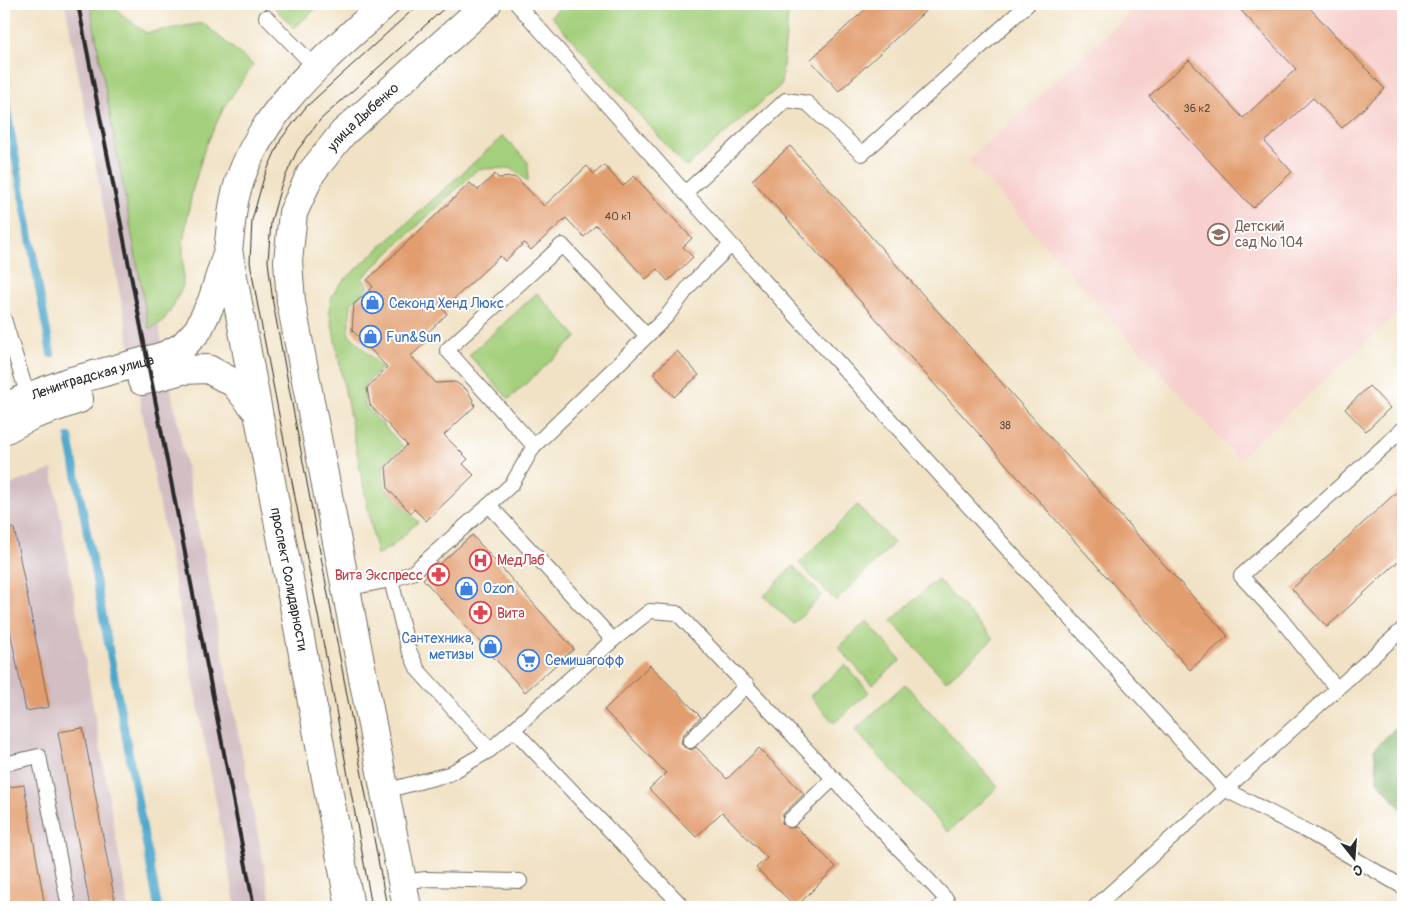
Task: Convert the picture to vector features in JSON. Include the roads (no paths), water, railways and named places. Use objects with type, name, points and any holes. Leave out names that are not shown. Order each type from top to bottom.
[{"type":"main road","points":[[182,359],[212,301],[228,250],[236,193],[251,152],[275,112],[316,68],[385,4]]},
{"type":"main road","name":"улица Дыбенко","points":[[345,589],[291,302],[288,260],[293,213],[311,173],[343,133],[487,4]]},
{"type":"main road","name":"проспект Солидарности","points":[[228,250],[350,907]]},
{"type":"main road","name":"Ленинградская улица","points":[[4,408],[31,406],[89,396],[182,359],[234,382],[257,411]]},
{"type":"main road","name":"Ленинградская улица","points":[[4,430],[31,406]]},
{"type":"main road","points":[[345,589],[405,895]]},
{"type":"lane","points":[[517,4],[684,193],[1226,790],[1312,834],[1403,887]]},
{"type":"lane","points":[[684,193],[786,100],[807,103],[862,154],[1028,4]]},
{"type":"lane","points":[[266,17],[316,68]]},
{"type":"lane","points":[[534,446],[447,350],[562,245],[647,336]]},
{"type":"lane","points":[[345,589],[391,580],[412,573],[489,505],[512,484],[534,446],[667,316],[691,284],[732,246]]},
{"type":"lane","points":[[4,319],[31,406]]},
{"type":"lane","points":[[1337,689],[1280,618],[1241,576],[1403,429]]},
{"type":"lane","points":[[489,505],[613,640]]},
{"type":"lane","points":[[391,580],[408,648],[418,670],[490,750]]},
{"type":"lane","points":[[384,791],[449,774],[490,750],[613,640],[650,612],[677,613],[947,900],[940,907]]},
{"type":"lane","points":[[1095,907],[1403,629]]},
{"type":"lane","points":[[690,741],[747,686]]},
{"type":"lane","points":[[514,730],[684,907]]},
{"type":"lane","points":[[4,764],[39,756],[69,907]]},
{"type":"lane","points":[[790,820],[834,778]]},
{"type":"lane","points":[[405,895],[426,879],[520,881]]},
{"type":"waterway","points":[[4,94],[51,354]]},
{"type":"waterway","points":[[69,437],[158,907]]},
{"type":"tram line","points":[[372,907],[250,262],[252,220],[264,177],[281,139],[306,107],[419,4]]},
{"type":"tram line","points":[[387,907],[273,303],[268,261],[271,222],[281,186],[297,151],[320,120],[449,4]]},
{"type":"railway","points":[[78,4],[254,907]]},
{"type":"place","name":"Детский сад № 104","points":[[1219,234]]},
{"type":"place","name":"Секонд Хенд Люкс","points":[[373,303]]},
{"type":"place","name":"Fun&Sun","points":[[370,337]]},
{"type":"place","name":"МедЛаб","points":[[481,560]]},
{"type":"place","name":"Вита Экспресс","points":[[439,575]]},
{"type":"place","name":"Ozon","points":[[467,588]]},
{"type":"place","name":"Вита","points":[[481,613]]},
{"type":"place","name":"Сантехника, метизы","points":[[490,646]]},
{"type":"place","name":"Семишагофф","points":[[529,660]]}]
